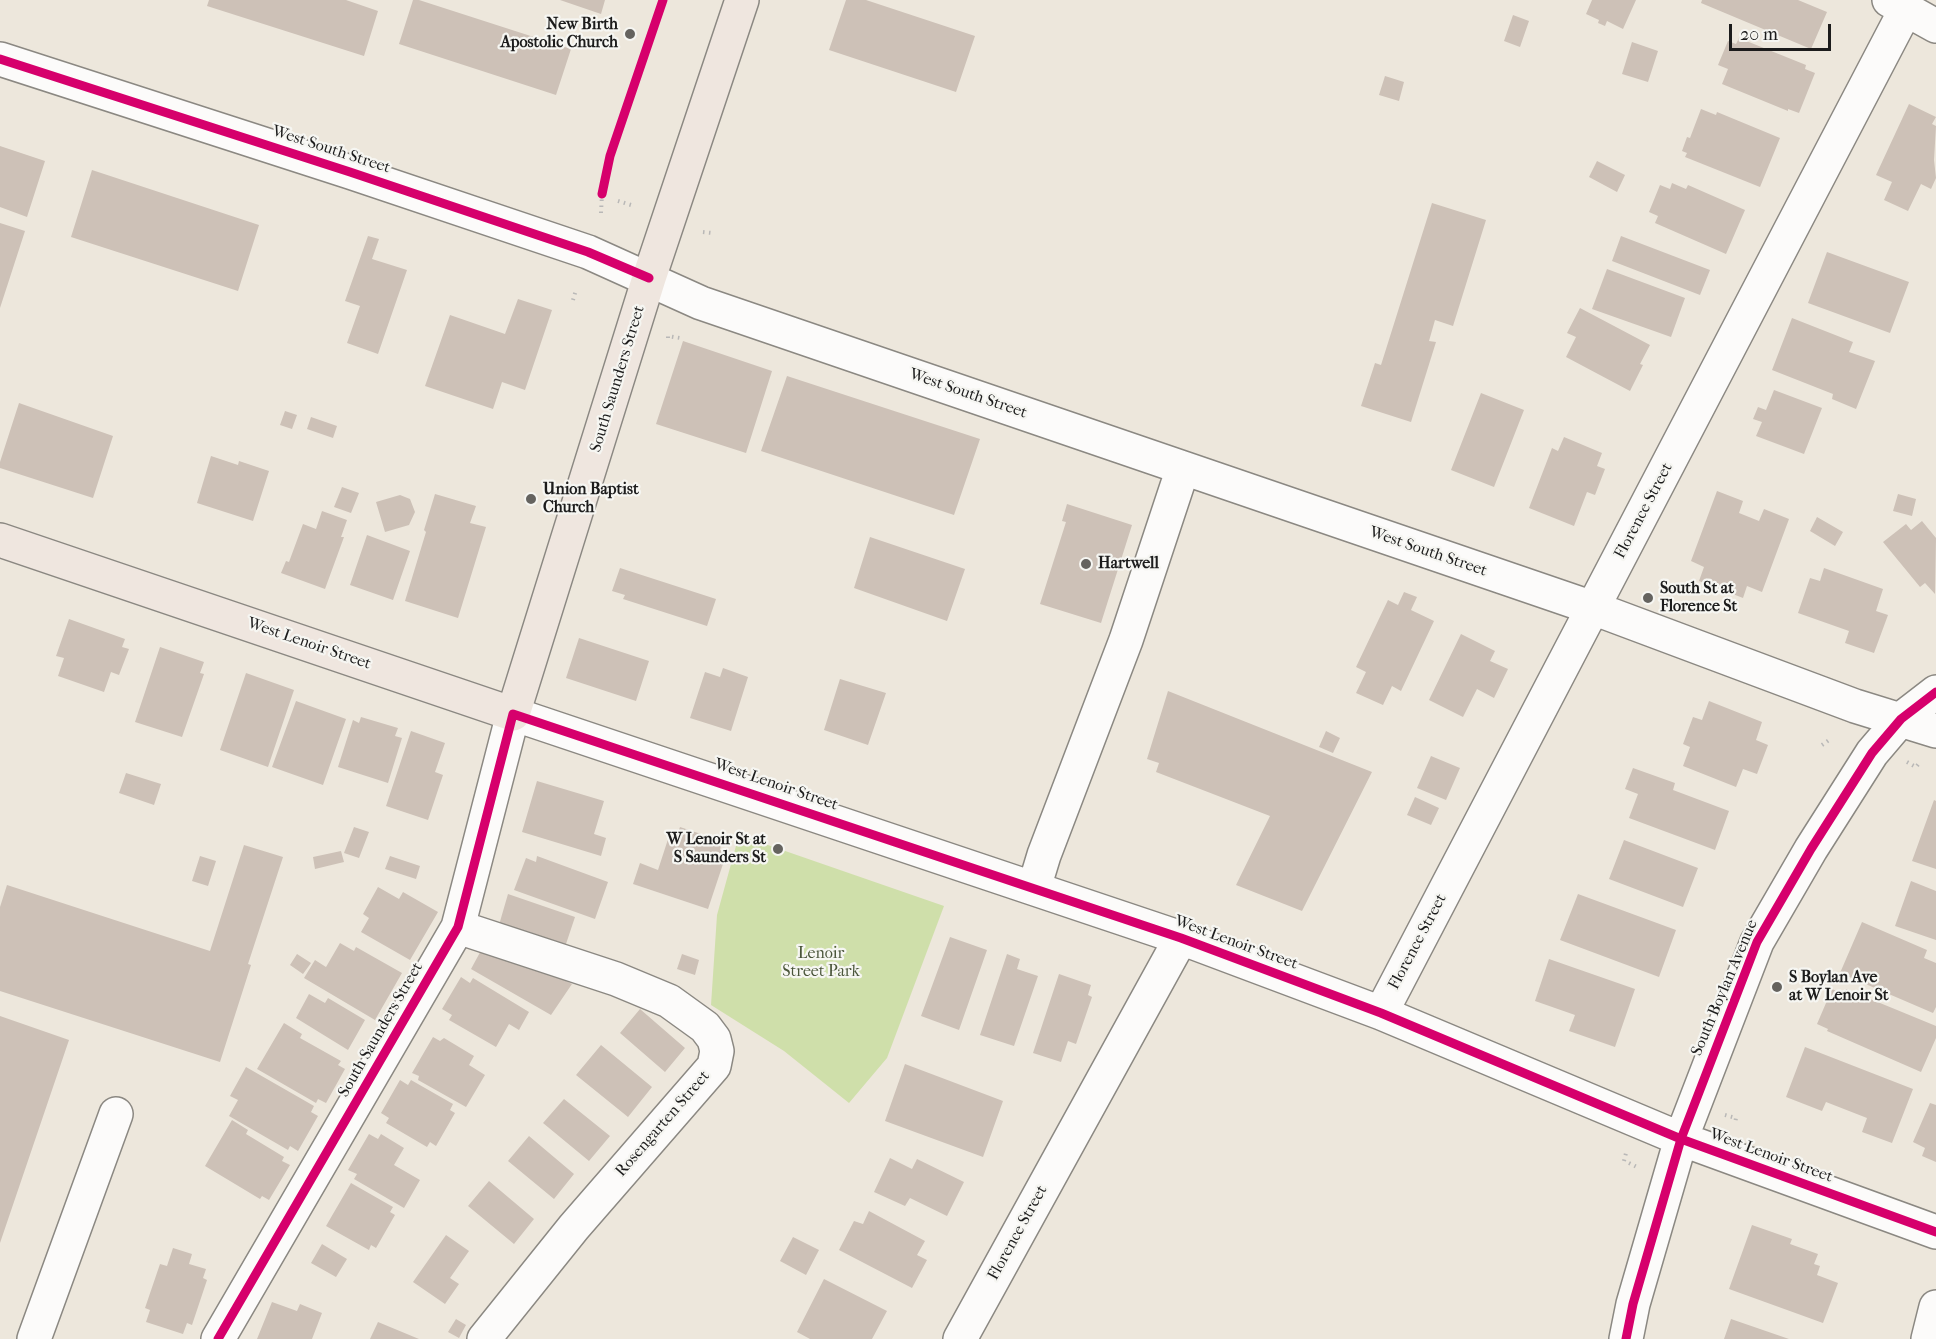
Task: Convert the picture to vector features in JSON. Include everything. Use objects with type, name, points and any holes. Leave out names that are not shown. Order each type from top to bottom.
[{"type":"main road","name":"South Saunders Street","points":[[513,714],[649,278],[742,0]]},
{"type":"main road","name":"West Lenoir Street","points":[[0,540],[513,714]]},
{"type":"street","points":[[1897,4],[1936,26]]},
{"type":"street","name":"Florence Street","points":[[1381,1013],[1593,608],[1897,4]]},
{"type":"street","name":"West South Street","points":[[0,59],[588,252],[701,303],[1593,608],[1855,706],[1936,731]]},
{"type":"street","points":[[1035,888],[1044,855],[1125,640],[1183,468]]},
{"type":"street","name":"South Boylan Avenue","points":[[1626,1339],[1633,1305],[1681,1139],[1757,942],[1811,849],[1872,753],[1901,719],[1936,692]]},
{"type":"street","name":"West Lenoir Street","points":[[513,714],[1181,938],[1381,1013],[1681,1139],[1936,1232]]},
{"type":"street","name":"South Saunders Street","points":[[218,1339],[458,927],[513,714]]},
{"type":"street","name":"Rosengarten Street","points":[[458,927],[616,979],[669,1001],[705,1027],[714,1039],[717,1051],[714,1066],[574,1227],[484,1339]]},
{"type":"street","name":"Florence Street","points":[[960,1339],[1181,938]]},
{"type":"street","points":[[34,1339],[116,1114]]},
{"type":"street","points":[[1928,1339],[1936,1306]]},
{"type":"path","points":[[601,213],[603,190]]},
{"type":"path","points":[[618,201],[631,205]]},
{"type":"path","points":[[704,232],[712,232]]},
{"type":"path","points":[[573,300],[576,291]]},
{"type":"path","points":[[669,336],[680,338]]},
{"type":"path","points":[[1822,746],[1829,740]]},
{"type":"path","points":[[1907,762],[1916,767],[1920,761]]},
{"type":"path","points":[[1624,1161],[1626,1152]]},
{"type":"path","points":[[1629,1163],[1638,1167]]},
{"type":"green space","name":"Lenoir Street Park","points":[[739,835],[944,906],[887,1058],[849,1103],[784,1051],[711,1005],[717,915]]},
{"type":"building","points":[[209,0],[346,0],[378,11],[364,56],[207,6]]},
{"type":"building","points":[[413,0],[571,49],[556,95],[399,44]]},
{"type":"building","points":[[560,0],[605,0],[601,14]]},
{"type":"building","points":[[846,0],[866,0],[975,36],[956,92],[829,50]]},
{"type":"building","points":[[1592,0],[1636,0],[1623,29],[1607,21],[1605,26],[1598,23],[1599,20],[1586,14]]},
{"type":"building","points":[[1702,0],[1798,0],[1827,12],[1811,49],[1701,3]]},
{"type":"building","points":[[1513,15],[1529,21],[1520,47],[1504,41]]},
{"type":"building","points":[[1739,38],[1806,65],[1805,69],[1815,73],[1799,113],[1788,109],[1788,111],[1722,84],[1728,69],[1718,65],[1728,41],[1736,44]]},
{"type":"building","points":[[1632,42],[1658,51],[1648,82],[1622,74]]},
{"type":"building","points":[[1385,76],[1404,82],[1399,101],[1379,95]]},
{"type":"building","points":[[1909,104],[1936,117],[1932,124],[1936,126],[1934,160],[1936,178],[1931,189],[1921,184],[1908,211],[1884,200],[1892,182],[1876,175]]},
{"type":"building","points":[[1701,109],[1716,115],[1717,112],[1780,138],[1760,187],[1685,157],[1687,153],[1682,151],[1687,137],[1690,138]]},
{"type":"building","points":[[0,146],[45,161],[27,217],[0,207]]},
{"type":"building","points":[[1597,161],[1625,175],[1617,192],[1589,177]]},
{"type":"building","points":[[92,170],[259,225],[238,291],[71,237]]},
{"type":"building","points":[[1672,183],[1686,189],[1688,185],[1745,210],[1726,254],[1655,223],[1658,216],[1649,212],[1660,185],[1670,189]]},
{"type":"building","points":[[1432,203],[1486,220],[1453,326],[1435,320],[1429,341],[1436,342],[1411,422],[1361,406],[1375,363],[1381,365]]},
{"type":"building","points":[[0,223],[25,231],[0,308]]},
{"type":"building","points":[[368,236],[379,239],[372,259],[407,270],[378,354],[347,343],[360,306],[345,301]]},
{"type":"building","points":[[1621,236],[1710,270],[1700,295],[1612,261]]},
{"type":"building","points":[[1827,252],[1909,282],[1890,333],[1808,303]]},
{"type":"building","points":[[1607,269],[1685,298],[1671,337],[1592,309]]},
{"type":"building","points":[[518,299],[552,310],[525,390],[502,382],[493,409],[425,386],[450,315],[505,334]]},
{"type":"building","points":[[1580,308],[1650,345],[1630,391],[1566,357],[1576,337],[1567,333]]},
{"type":"building","points":[[1792,318],[1853,342],[1849,352],[1875,361],[1856,409],[1832,399],[1833,394],[1772,370]]},
{"type":"building","points":[[683,341],[772,371],[746,453],[656,424]]},
{"type":"building","points":[[787,376],[980,439],[954,515],[761,451]]},
{"type":"building","points":[[1774,390],[1822,408],[1804,454],[1756,436],[1762,422],[1753,419],[1758,407],[1766,410]]},
{"type":"building","points":[[1481,393],[1524,410],[1494,487],[1451,470]]},
{"type":"building","points":[[19,403],[113,436],[93,498],[0,468]]},
{"type":"building","points":[[285,411],[297,415],[292,429],[280,425]]},
{"type":"building","points":[[311,417],[337,426],[333,438],[307,429]]},
{"type":"building","points":[[1564,437],[1602,453],[1597,466],[1605,469],[1595,495],[1587,492],[1574,526],[1529,508],[1552,448],[1558,451]]},
{"type":"building","points":[[211,456],[238,465],[239,461],[269,471],[253,521],[197,503]]},
{"type":"building","points":[[342,487],[359,493],[351,513],[334,507]]},
{"type":"building","points":[[1717,491],[1743,501],[1739,513],[1759,521],[1764,509],[1789,519],[1762,592],[1747,586],[1743,598],[1699,581],[1704,567],[1691,561]]},
{"type":"building","points":[[435,494],[476,506],[470,523],[486,527],[458,618],[405,601]]},
{"type":"building","points":[[1898,494],[1916,499],[1912,516],[1893,511]]},
{"type":"building","points":[[400,495],[410,499],[415,512],[409,525],[385,532],[376,502]]},
{"type":"building","name":"Hartwell","points":[[1067,504],[1132,525],[1101,623],[1040,604],[1066,522],[1062,521]]},
{"type":"building","points":[[322,511],[347,520],[341,537],[344,537],[325,589],[281,573],[286,561],[289,562],[303,524],[316,529]]},
{"type":"building","points":[[1817,517],[1843,532],[1835,546],[1810,531]]},
{"type":"building","points":[[1922,521],[1936,538],[1935,594],[1925,583],[1920,587],[1883,542],[1906,524],[1911,530]]},
{"type":"building","points":[[367,535],[410,551],[393,600],[350,585]]},
{"type":"building","points":[[870,537],[965,569],[947,621],[854,588]]},
{"type":"building","points":[[620,568],[716,599],[707,626],[623,599],[625,595],[612,591]]},
{"type":"building","points":[[1824,568],[1883,589],[1876,611],[1888,615],[1874,653],[1845,643],[1849,631],[1798,613],[1810,578],[1820,581]]},
{"type":"building","points":[[1404,592],[1417,597],[1411,610],[1434,621],[1401,691],[1392,686],[1383,705],[1356,693],[1366,672],[1356,667],[1388,600],[1398,605]]},
{"type":"building","points":[[69,619],[125,639],[122,647],[129,649],[119,675],[111,672],[104,692],[58,676],[64,658],[56,656]]},
{"type":"building","points":[[1461,634],[1495,651],[1490,661],[1508,669],[1494,698],[1477,689],[1463,717],[1429,700]]},
{"type":"building","points":[[579,638],[649,661],[636,701],[566,678]]},
{"type":"building","points":[[160,647],[204,662],[200,673],[204,674],[182,737],[135,722]]},
{"type":"building","points":[[723,668],[748,677],[731,731],[690,718],[705,672],[720,677]]},
{"type":"building","points":[[246,673],[294,690],[268,767],[220,750]]},
{"type":"building","points":[[840,679],[886,693],[868,745],[824,730]]},
{"type":"building","points":[[1168,691],[1372,772],[1302,911],[1236,885],[1270,816],[1156,772],[1159,763],[1147,759]]},
{"type":"building","points":[[296,701],[346,719],[323,785],[272,767]]},
{"type":"building","points":[[1709,701],[1762,722],[1756,740],[1768,745],[1757,774],[1743,769],[1736,787],[1683,766],[1690,747],[1683,744],[1693,717],[1702,720]]},
{"type":"building","points":[[361,717],[398,728],[395,736],[402,738],[388,783],[338,767],[353,720],[359,723]]},
{"type":"building","points":[[411,731],[445,743],[435,772],[443,775],[428,820],[386,806]]},
{"type":"building","points":[[1326,731],[1340,738],[1333,753],[1319,747]]},
{"type":"building","points":[[1431,756],[1460,768],[1446,800],[1417,788]]},
{"type":"building","points":[[1633,768],[1675,783],[1673,790],[1729,811],[1715,850],[1629,818],[1638,794],[1625,789]]},
{"type":"building","points":[[126,773],[161,784],[154,805],[119,793]]},
{"type":"building","points":[[537,781],[604,801],[594,834],[606,838],[601,856],[522,832]]},
{"type":"building","points":[[1415,797],[1439,808],[1431,825],[1407,815]]},
{"type":"building","points":[[1934,800],[1936,801],[1936,869],[1912,861]]},
{"type":"building","points":[[354,827],[369,832],[359,858],[344,853]]},
{"type":"building","points":[[680,827],[722,841],[720,850],[727,852],[708,909],[633,884],[640,863],[658,870],[670,833],[677,835]]},
{"type":"building","points":[[1624,840],[1698,868],[1683,907],[1609,879]]},
{"type":"building","points":[[244,845],[283,857],[248,964],[251,965],[220,1062],[0,991],[0,907],[7,885],[210,951]]},
{"type":"building","points":[[341,851],[344,862],[315,869],[313,857]]},
{"type":"building","points":[[200,856],[216,861],[208,886],[192,881]]},
{"type":"building","points":[[390,856],[420,866],[416,879],[385,869]]},
{"type":"building","points":[[537,856],[608,882],[595,919],[514,890],[526,858],[536,862]]},
{"type":"building","points":[[1911,881],[1936,891],[1936,940],[1895,926]]},
{"type":"building","points":[[378,887],[399,899],[403,892],[438,912],[410,960],[361,932],[369,918],[363,914]]},
{"type":"building","points":[[508,894],[575,917],[565,947],[499,925]]},
{"type":"building","points":[[1578,894],[1676,930],[1659,977],[1560,940]]},
{"type":"building","points":[[1862,922],[1927,950],[1924,958],[1936,963],[1936,1007],[1933,1013],[1840,973]]},
{"type":"building","points":[[950,937],[987,950],[959,1030],[921,1016]]},
{"type":"building","points":[[340,943],[354,951],[356,947],[402,973],[375,1020],[304,978],[315,960],[326,967]]},
{"type":"building","points":[[484,945],[572,984],[551,1015],[471,969]]},
{"type":"building","points":[[297,954],[311,963],[303,974],[290,965]]},
{"type":"building","points":[[682,954],[699,960],[695,975],[677,969]]},
{"type":"building","points":[[1007,954],[1020,959],[1017,969],[1038,976],[1014,1046],[980,1035]]},
{"type":"building","points":[[1549,959],[1635,989],[1615,1047],[1569,1031],[1575,1015],[1535,1001]]},
{"type":"building","points":[[1059,974],[1091,985],[1088,995],[1092,997],[1076,1044],[1068,1041],[1061,1062],[1033,1053]]},
{"type":"building","points":[[461,977],[470,983],[473,978],[529,1012],[519,1030],[509,1024],[496,1047],[449,1020],[452,1015],[442,1009]]},
{"type":"building","points":[[1832,989],[1843,994],[1846,989],[1936,1026],[1936,1038],[1921,1072],[1827,1031],[1828,1029],[1817,1024]]},
{"type":"building","points":[[309,994],[325,1003],[328,998],[365,1020],[348,1050],[296,1018]]},
{"type":"building","points":[[640,1009],[685,1048],[665,1072],[620,1033]]},
{"type":"building","points":[[0,1016],[69,1040],[0,1243]]},
{"type":"building","points":[[284,1023],[302,1034],[300,1038],[341,1061],[338,1065],[345,1069],[326,1103],[318,1099],[316,1103],[257,1069]]},
{"type":"building","points":[[433,1037],[440,1041],[444,1038],[474,1056],[469,1065],[485,1075],[466,1107],[418,1080],[419,1076],[412,1073]]},
{"type":"building","points":[[601,1045],[652,1087],[628,1117],[576,1075]]},
{"type":"building","points":[[1805,1047],[1913,1089],[1892,1143],[1862,1132],[1867,1118],[1826,1102],[1822,1111],[1786,1097]]},
{"type":"building","points":[[905,1064],[1003,1101],[983,1157],[885,1121]]},
{"type":"building","points":[[246,1067],[314,1106],[311,1112],[318,1116],[298,1151],[290,1146],[288,1150],[229,1116],[238,1100],[230,1096]]},
{"type":"building","points":[[400,1080],[408,1085],[411,1080],[453,1104],[450,1110],[455,1113],[436,1146],[430,1142],[427,1147],[386,1123],[389,1118],[381,1113]]},
{"type":"building","points":[[564,1099],[610,1136],[589,1161],[543,1123]]},
{"type":"building","points":[[1930,1103],[1936,1105],[1936,1162],[1922,1156],[1925,1148],[1913,1142]]},
{"type":"building","points":[[232,1120],[248,1130],[246,1134],[284,1157],[282,1161],[290,1165],[269,1200],[262,1196],[260,1199],[205,1166]]},
{"type":"building","points":[[369,1134],[378,1139],[381,1134],[404,1148],[394,1165],[420,1180],[404,1208],[354,1179],[357,1174],[348,1170]]},
{"type":"building","points":[[529,1136],[574,1174],[554,1199],[508,1161]]},
{"type":"building","points":[[890,1158],[912,1169],[917,1159],[964,1182],[947,1216],[910,1198],[905,1206],[874,1192]]},
{"type":"building","points":[[489,1181],[534,1219],[514,1244],[468,1206]]},
{"type":"building","points":[[351,1183],[393,1207],[390,1212],[395,1215],[376,1248],[371,1245],[369,1250],[326,1226]]},
{"type":"building","points":[[869,1211],[925,1241],[917,1255],[927,1260],[912,1288],[839,1250],[854,1221],[863,1224]]},
{"type":"building","points":[[1752,1225],[1792,1239],[1790,1244],[1818,1254],[1814,1264],[1820,1266],[1817,1275],[1838,1283],[1823,1323],[1729,1289]]},
{"type":"building","points":[[446,1235],[469,1251],[450,1278],[459,1284],[445,1304],[413,1282]]},
{"type":"building","points":[[793,1237],[819,1250],[806,1275],[780,1261]]},
{"type":"building","points":[[322,1244],[347,1259],[336,1277],[311,1263]]},
{"type":"building","points":[[173,1248],[192,1254],[189,1264],[206,1269],[203,1278],[207,1280],[192,1325],[187,1323],[183,1334],[146,1322],[150,1310],[145,1308],[160,1264],[167,1266]]},
{"type":"building","points":[[824,1279],[887,1311],[872,1339],[810,1339],[797,1332]]},
{"type":"building","points":[[272,1302],[297,1311],[300,1304],[322,1313],[312,1339],[257,1339]]},
{"type":"building","points":[[456,1319],[466,1325],[459,1338],[448,1332]]},
{"type":"building","points":[[1731,1319],[1789,1339],[1724,1339]]},
{"type":"building","points":[[378,1322],[419,1339],[370,1339]]},
{"type":"cycle path","points":[[602,194],[610,156],[663,0]]},
{"type":"cycle path","points":[[0,59],[588,252],[649,278]]},
{"type":"cycle path","points":[[1626,1339],[1633,1304],[1681,1139],[1757,942],[1811,849],[1872,753],[1901,719],[1936,692]]},
{"type":"cycle path","points":[[218,1339],[458,927],[513,714],[1181,938],[1381,1013],[1681,1139],[1936,1232]]},
{"type":"place","name":"New Birth Apostolic Church","points":[[630,34]]},
{"type":"place","name":"Union Baptist Church","points":[[531,499]]},
{"type":"place","name":"Hartwell","points":[[1086,564]]},
{"type":"place","name":"South St at Florence St","points":[[1648,598]]},
{"type":"place","name":"W Lenoir St at S Saunders St","points":[[778,849]]},
{"type":"place","name":"S Boylan Ave at W Lenoir St","points":[[1777,987]]}]
